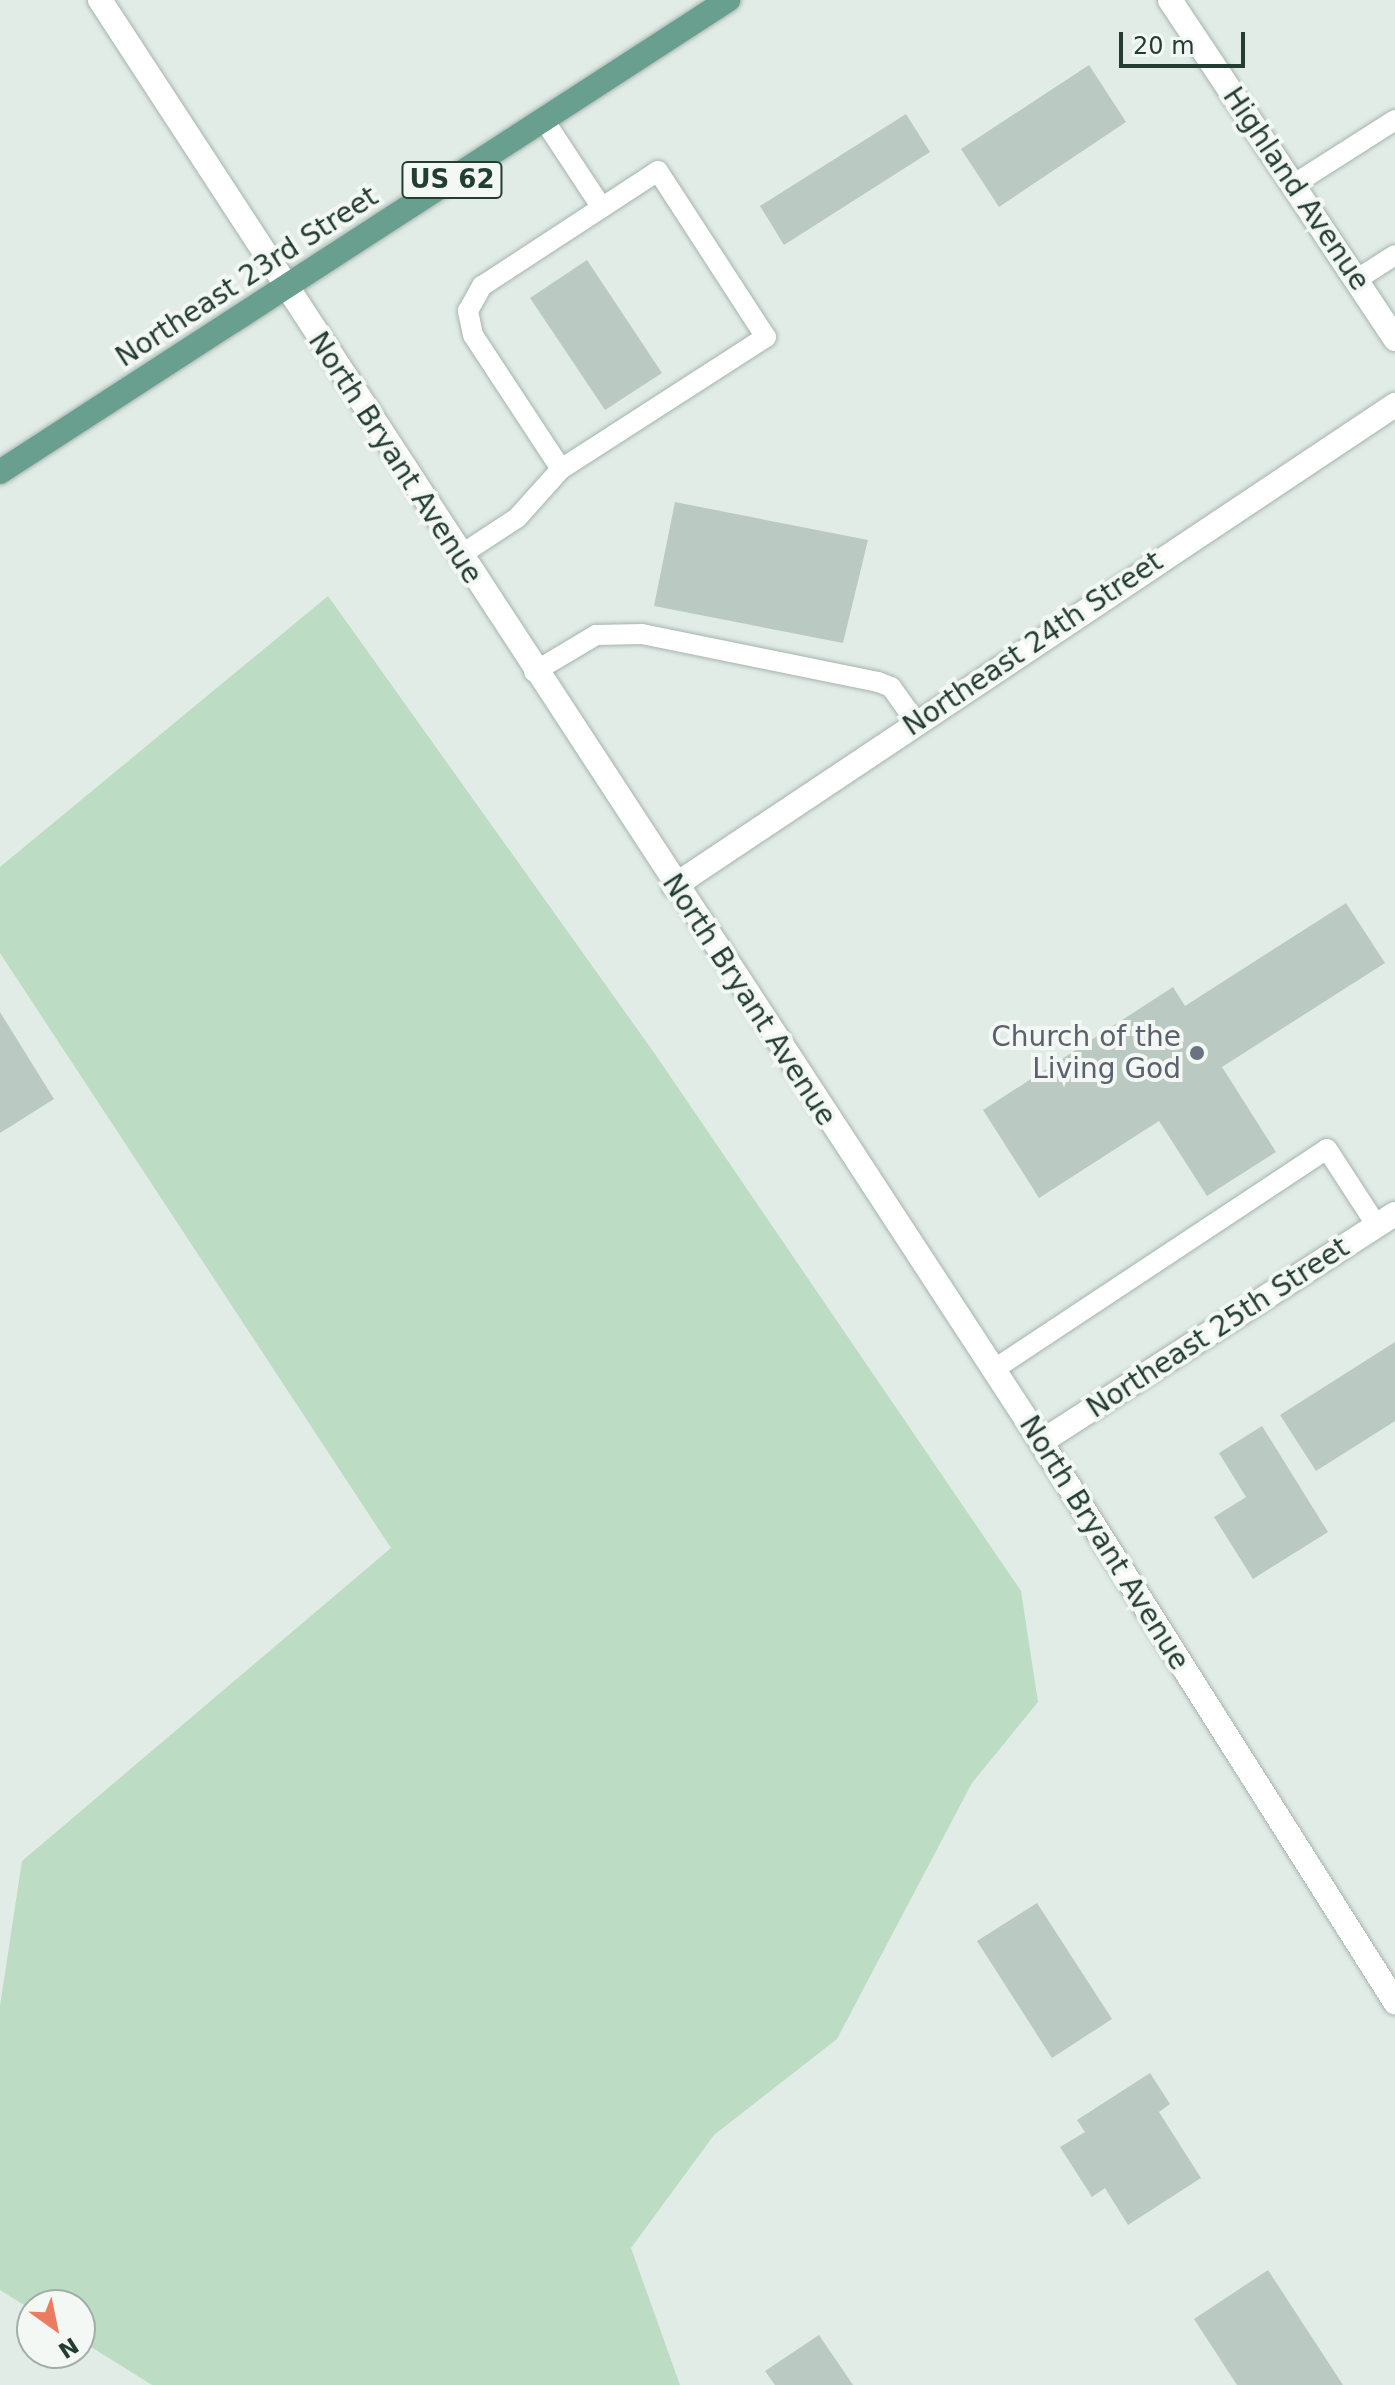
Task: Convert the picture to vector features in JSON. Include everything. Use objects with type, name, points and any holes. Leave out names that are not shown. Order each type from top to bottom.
[{"type":"main road","name":"Northeast 23rd Street","points":[[0,472],[728,0]]},
{"type":"street","name":"North Bryant Avenue","points":[[100,0],[534,672],[1041,1442],[1395,2002]]},
{"type":"street","name":"Highland Avenue","points":[[1170,0],[1395,339]]},
{"type":"street","name":"Northeast 24th Street","points":[[674,886],[1395,405]]},
{"type":"street","name":"Northeast 25th Street","points":[[1041,1442],[1386,1220]]},
{"type":"lane","points":[[544,120],[602,208]]},
{"type":"lane","points":[[1293,185],[1395,120]]},
{"type":"lane","points":[[459,556],[517,518],[561,469],[766,337],[658,171],[482,286],[468,311],[473,335],[561,469]]},
{"type":"lane","points":[[1356,280],[1395,255]]},
{"type":"lane","points":[[534,672],[596,635],[642,634],[878,682],[891,687],[916,722]]},
{"type":"lane","points":[[993,1370],[1327,1149],[1386,1220]]},
{"type":"green space","points":[[328,596],[655,1054],[1021,1591],[1038,1702],[972,1783],[837,2039],[714,2135],[631,2248],[680,2385],[152,2385],[96,2350],[96,2289],[16,2289],[16,2300],[0,2290],[0,2006],[22,1861],[391,1548],[0,953],[0,867]]},
{"type":"building","points":[[1089,65],[1126,122],[999,207],[961,149]]},
{"type":"building","points":[[906,114],[930,152],[784,245],[760,206]]},
{"type":"building","points":[[587,260],[662,373],[605,410],[530,298]]},
{"type":"building","points":[[675,502],[868,540],[843,643],[654,606]]},
{"type":"building","points":[[1346,903],[1385,963],[1222,1067],[1276,1152],[1207,1196],[1159,1121],[1039,1198],[983,1110],[1173,987],[1185,1006]]},
{"type":"building","points":[[0,1012],[54,1099],[0,1133]]},
{"type":"building","points":[[1395,1342],[1395,1421],[1316,1471],[1280,1415]]},
{"type":"building","points":[[1262,1426],[1328,1532],[1253,1579],[1214,1517],[1246,1497],[1219,1453]]},
{"type":"building","points":[[1037,1903],[1112,2019],[1052,2058],[977,1941]]},
{"type":"building","points":[[1150,2073],[1170,2104],[1159,2112],[1201,2178],[1128,2225],[1105,2188],[1092,2197],[1060,2147],[1085,2132],[1077,2120]]},
{"type":"building","points":[[1268,2270],[1343,2385],[1237,2385],[1194,2319]]},
{"type":"building","points":[[819,2335],[853,2385],[775,2385],[765,2371]]},
{"type":"place","name":"Church of the Living God","points":[[1197,1053]]}]
